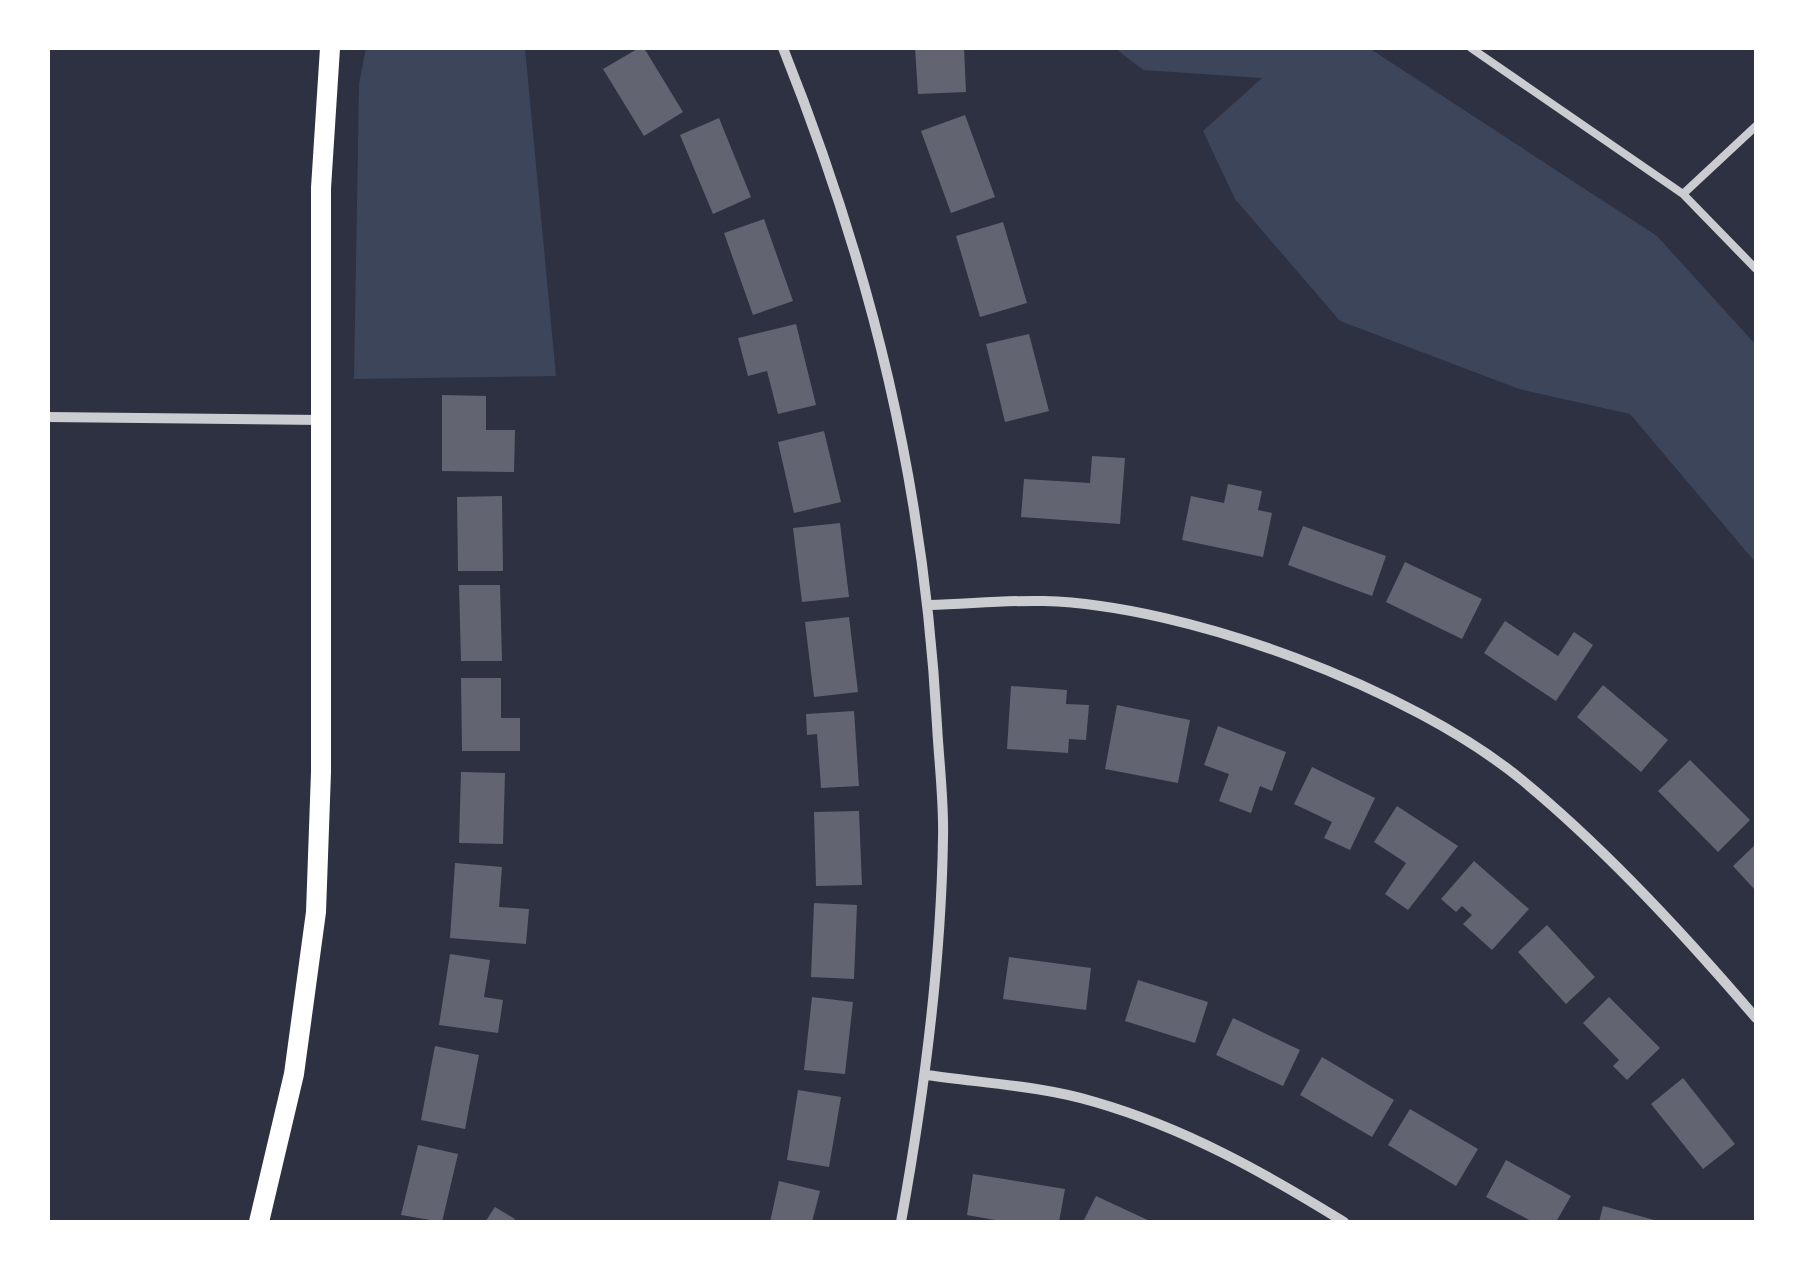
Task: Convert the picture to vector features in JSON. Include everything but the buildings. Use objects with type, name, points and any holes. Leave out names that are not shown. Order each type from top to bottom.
[{"type":"main road","points":[[259,1222],[294,1074],[316,912],[322,420],[320,188],[330,48]]},
{"type":"street","points":[[783,48],[824,150],[867,288],[902,428],[930,605],[943,837],[927,1074],[902,1222]]},
{"type":"street","points":[[48,417],[322,420]]},
{"type":"street","points":[[930,605],[1047,601],[1152,616],[1237,638],[1368,688],[1431,720],[1521,779],[1688,939],[1756,1018]]},
{"type":"street","points":[[927,1074],[1091,1100],[1160,1124],[1263,1172],[1344,1222]]},
{"type":"lane","points":[[1471,48],[1682,194],[1756,269]]},
{"type":"lane","points":[[1682,194],[1756,126]]},
{"type":"shaded area","points":[[366,48],[525,48],[556,376],[354,379],[359,84]]},
{"type":"shaded area","points":[[1115,48],[1369,48],[1657,236],[1756,345],[1756,563],[1630,414],[1519,389],[1340,321],[1235,199],[1203,131],[1262,78],[1143,70]]}]
